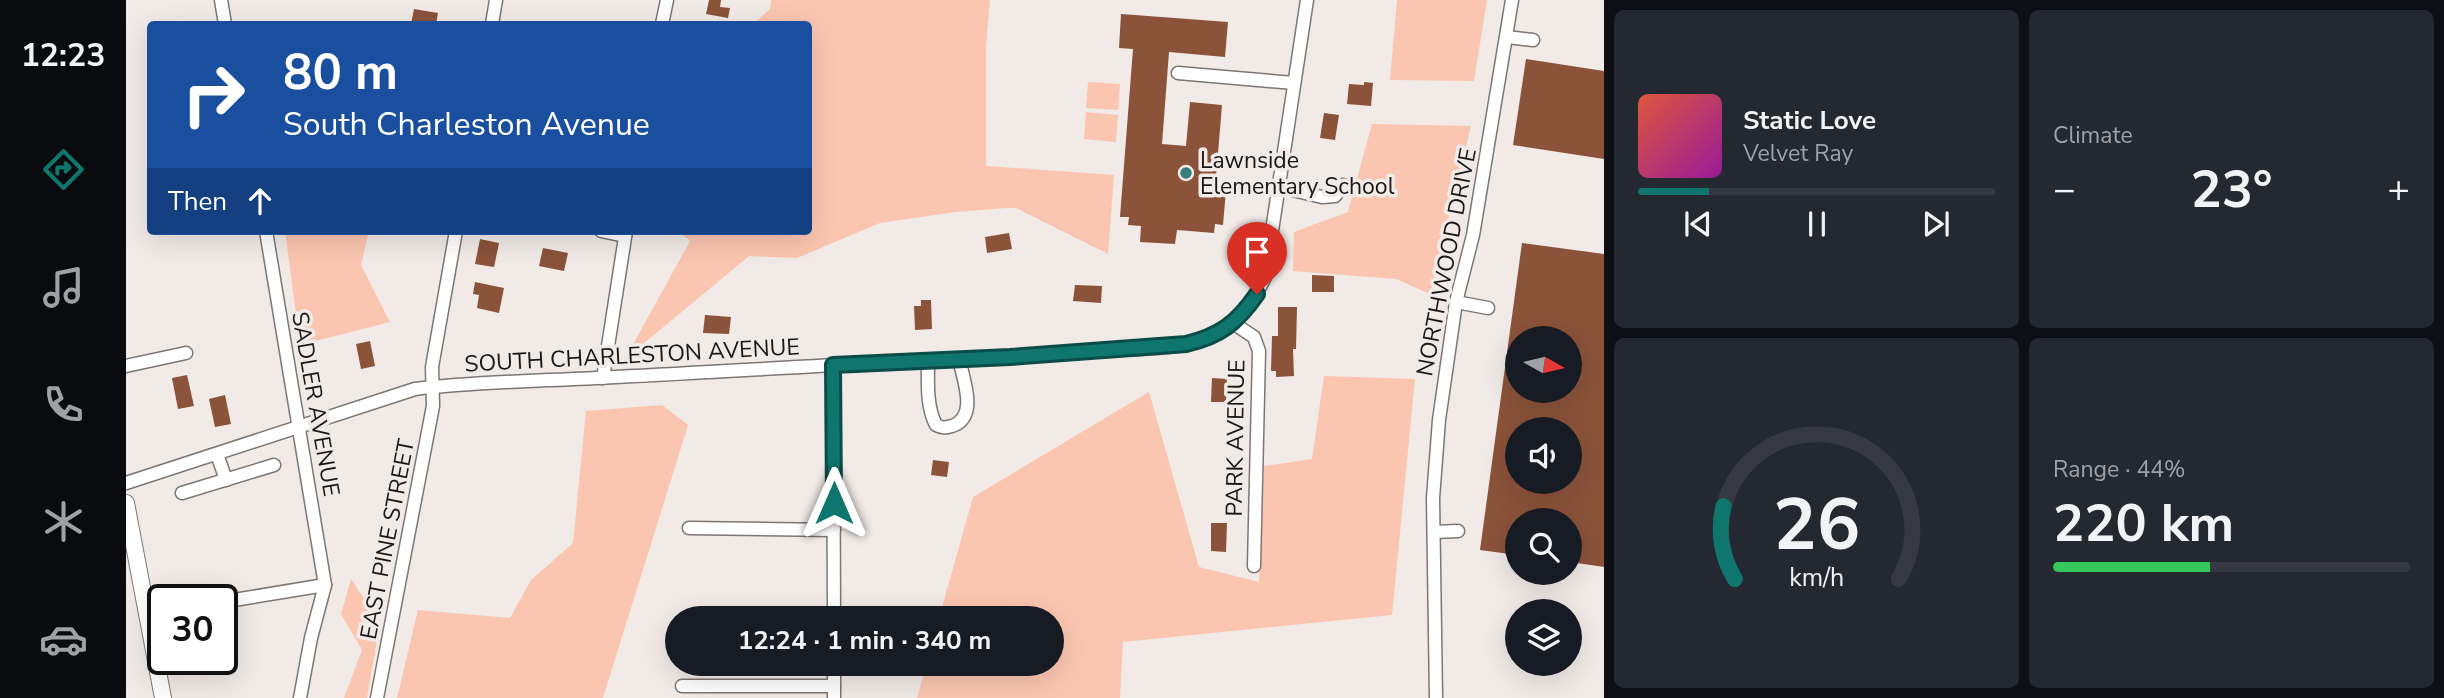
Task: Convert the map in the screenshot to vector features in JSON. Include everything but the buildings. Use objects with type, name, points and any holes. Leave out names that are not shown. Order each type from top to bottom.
[{"type":"main road","points":[[126,503],[163,698]]},
{"type":"street","points":[[221,0],[224,21]]},
{"type":"street","points":[[492,21],[496,0]]},
{"type":"street","points":[[663,21],[667,0]]},
{"type":"street","points":[[1233,323],[1257,294],[1265,277],[1307,0]]},
{"type":"street","name":"NORTHWOOD DRIVE","points":[[1436,698],[1433,498],[1439,420],[1456,302],[1473,235],[1512,0]]},
{"type":"street","points":[[1507,37],[1533,40]]},
{"type":"street","points":[[1178,73],[1294,83]]},
{"type":"street","points":[[1280,187],[1322,197],[1335,195],[1343,185]]},
{"type":"street","name":"SADLER AVENUE","points":[[267,235],[325,585]]},
{"type":"street","name":"EAST PINE STREET","points":[[377,698],[433,406],[432,367],[455,235]]},
{"type":"street","points":[[603,378],[626,235]]},
{"type":"street","points":[[1456,302],[1488,308]]},
{"type":"street","name":"SOUTH CHARLESTON AVENUE","points":[[126,483],[415,389],[514,380],[603,378],[1168,347],[1204,340],[1233,323]]},
{"type":"street","name":"PARK AVENUE","points":[[1233,323],[1254,337],[1259,351],[1254,566]]},
{"type":"street","points":[[126,366],[186,353]]},
{"type":"street","points":[[928,361],[929,398],[933,418],[936,425],[945,428],[956,425],[967,411],[968,401],[959,359]]},
{"type":"street","points":[[833,365],[834,606]]},
{"type":"street","points":[[217,454],[226,480]]},
{"type":"street","points":[[181,493],[274,465]]},
{"type":"street","points":[[689,528],[834,530]]},
{"type":"street","points":[[1434,532],[1458,531]]},
{"type":"street","points":[[238,599],[325,585],[310,638],[300,698]]},
{"type":"street","points":[[682,686],[834,692]]},
{"type":"shaded area","points":[[771,0],[990,0],[986,47],[986,166],[1114,175],[1108,254],[1016,208],[955,212],[880,223],[797,258],[749,256],[625,359],[690,241],[683,235],[812,235],[812,21],[756,21],[770,9]]},
{"type":"shaded area","points":[[1397,0],[1487,0],[1474,81],[1390,80]]},
{"type":"shaded area","points":[[1088,82],[1120,84],[1118,110],[1086,108]]},
{"type":"shaded area","points":[[1086,112],[1118,115],[1116,142],[1084,139]]},
{"type":"shaded area","points":[[1372,124],[1471,126],[1430,294],[1396,279],[1293,271],[1294,232],[1348,212]]},
{"type":"shaded area","points":[[286,235],[368,235],[361,265],[390,322],[300,345]]},
{"type":"shaded area","points":[[1324,376],[1415,379],[1392,615],[1123,642],[1120,698],[917,698],[923,676],[1064,676],[1064,606],[942,606],[973,497],[1149,392],[1199,567],[1259,582],[1264,466],[1312,459]]},
{"type":"shaded area","points":[[662,405],[688,425],[603,698],[397,698],[418,610],[510,618],[531,580],[573,543],[586,411]]},
{"type":"shaded area","points":[[351,579],[380,623],[367,698],[344,698],[362,650],[341,614]]},
{"type":"place","name":"Lawnside Elementary School","points":[[1186,173]]},
{"type":"route","points":[[834,503],[833,365],[1010,357],[1186,344],[1204,340],[1227,328],[1257,294]]}]
